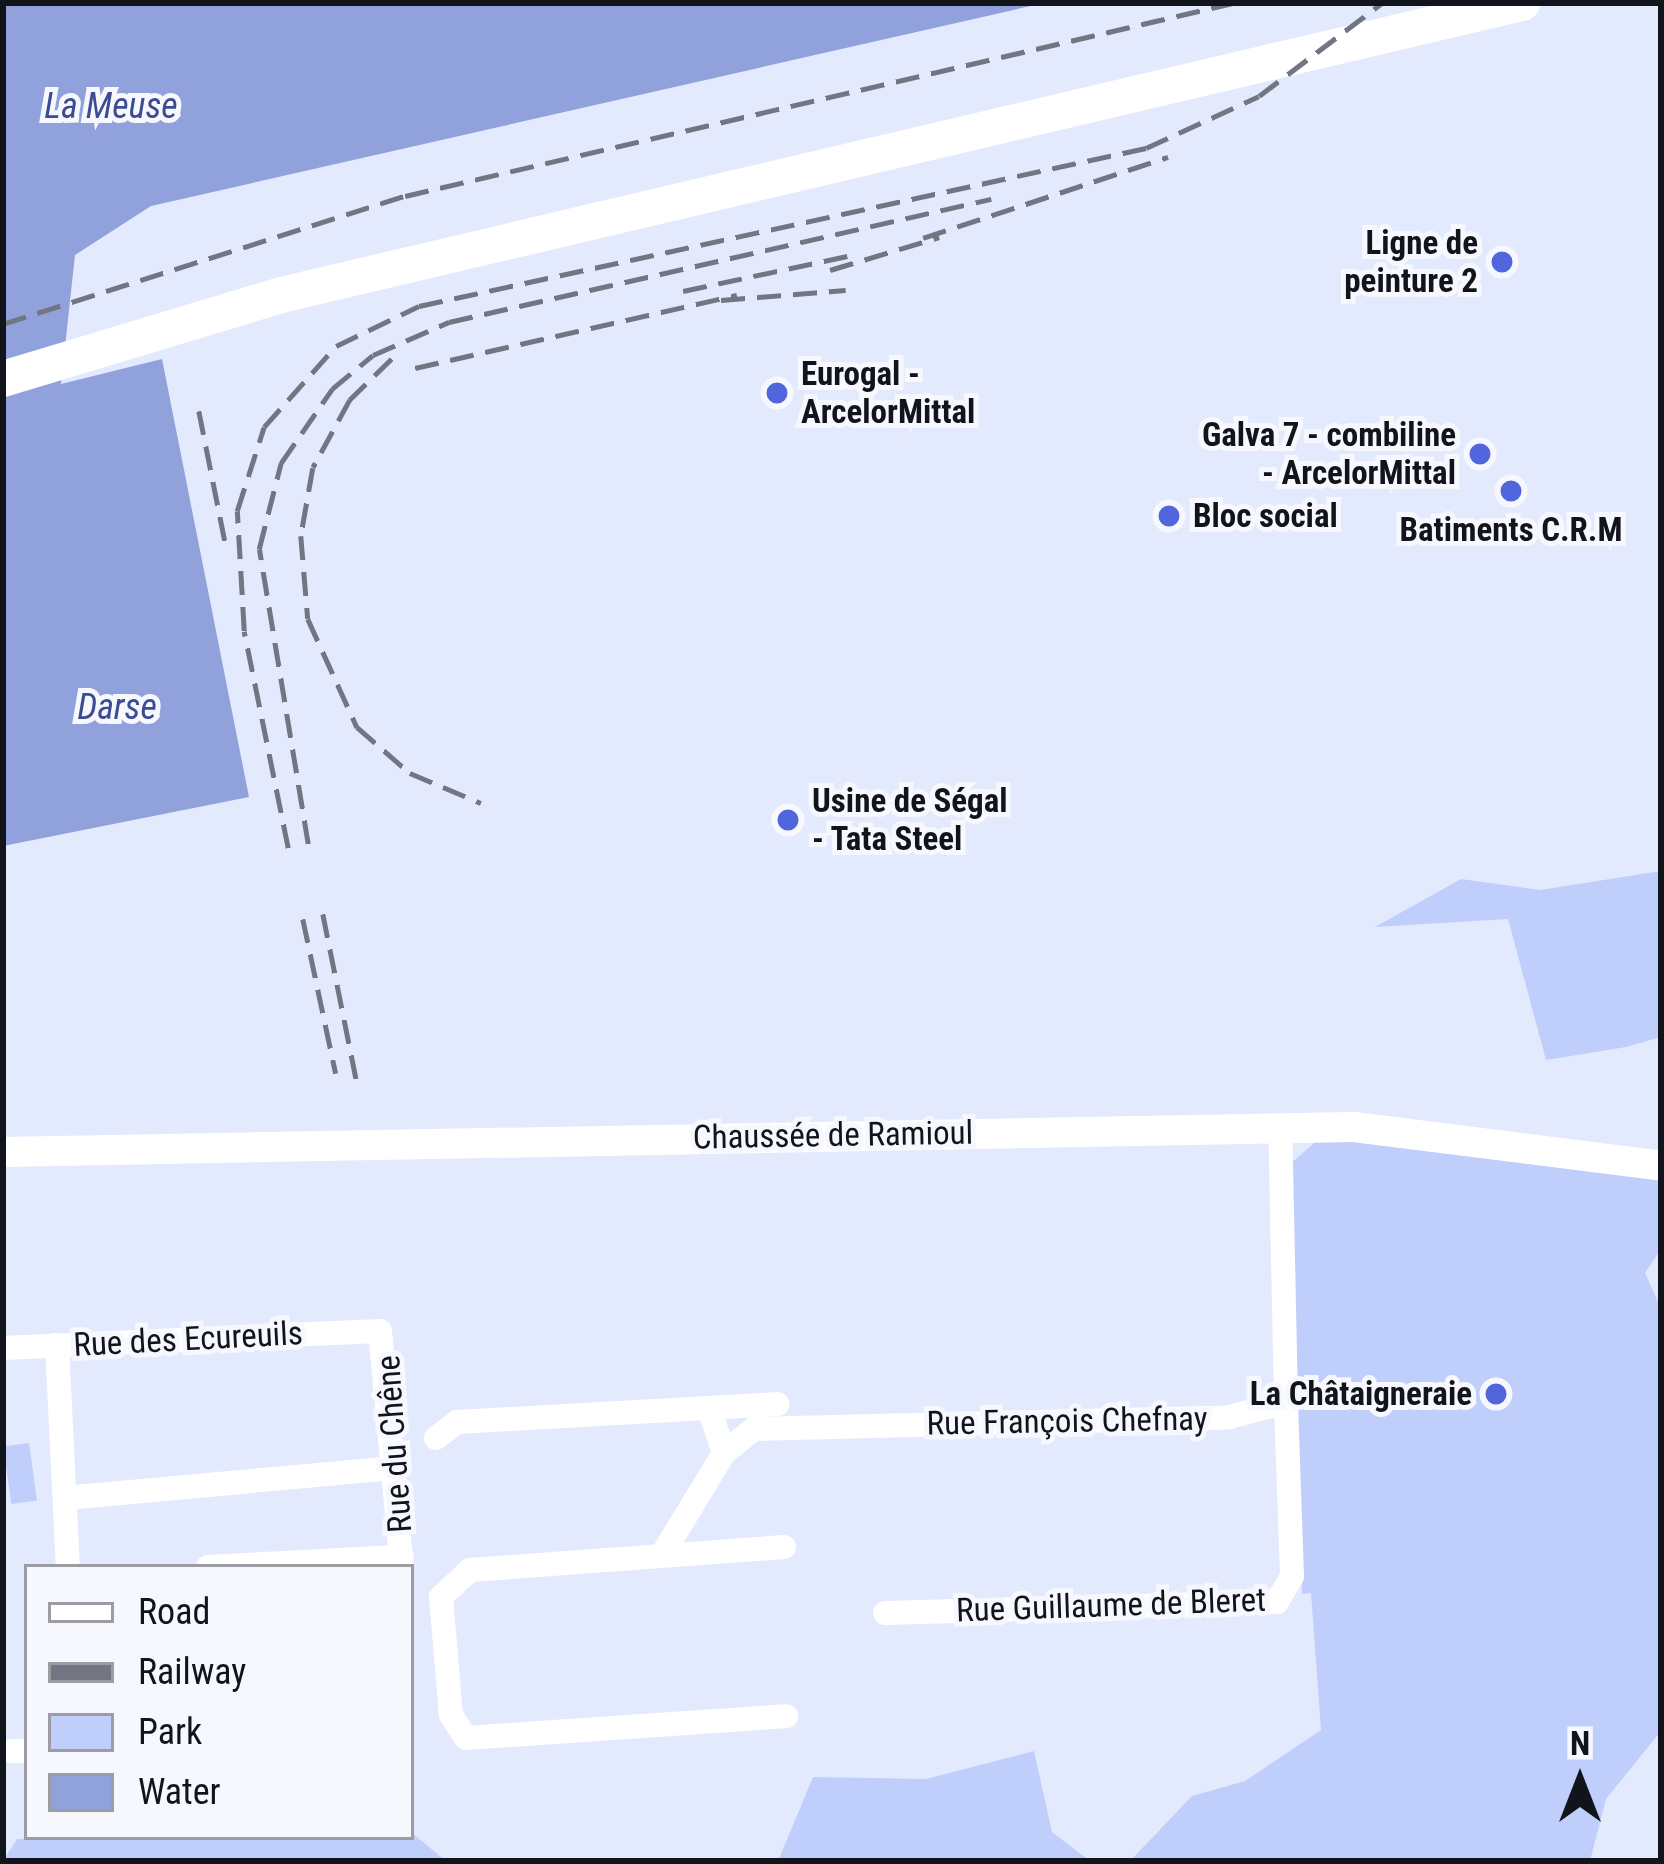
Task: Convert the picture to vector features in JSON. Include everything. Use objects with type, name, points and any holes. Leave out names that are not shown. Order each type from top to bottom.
[{"type":"highway","points":[[1251,56],[1385,35],[1522,3]]},
{"type":"highway","points":[[3,357],[1251,56],[1429,4]]},
{"type":"highway","points":[[3,379],[70,344]]},
{"type":"main road","name":"Chaussée de Ramioul","points":[[3,1152],[1280,1127],[1461,1134],[1661,1166]]},
{"type":"street","points":[[1280,1127],[1286,1402]]},
{"type":"street","name":"Rue des Ecureuils","points":[[3,1348],[372,1330]]},
{"type":"street","name":"Rue du Chêne","points":[[372,1330],[390,1349],[402,1562]]},
{"type":"street","points":[[57,1345],[68,1564]]},
{"type":"street","name":"Rue François Chefnay","points":[[724,1454],[764,1427],[1228,1417],[1286,1402]]},
{"type":"street","name":"Rue Guillaume de Bleret","points":[[885,1613],[1277,1602],[1292,1576],[1286,1402]]},
{"type":"street","points":[[436,1438],[457,1422],[777,1404]]},
{"type":"street","points":[[662,1555],[724,1454],[709,1408]]},
{"type":"street","points":[[65,1498],[396,1468]]},
{"type":"street","points":[[784,1547],[662,1555],[449,1581],[441,1598],[457,1730],[473,1740],[786,1716]]},
{"type":"street","points":[[324,1564],[402,1562]]},
{"type":"green space","points":[[1661,871],[1661,1037],[1626,1047],[1546,1060],[1508,919],[1375,927],[1461,879],[1540,890]]},
{"type":"green space","points":[[1321,1137],[1661,1176],[1661,1249],[1645,1273],[1661,1308],[1661,1731],[1606,1799],[1590,1861],[1130,1861],[1192,1796],[1245,1781],[1321,1730],[1311,1593],[1302,1594],[1289,1165]]},
{"type":"green space","points":[[29,1443],[37,1500],[11,1504],[3,1447]]},
{"type":"green space","points":[[1034,1751],[1052,1832],[1090,1861],[778,1861],[813,1777],[926,1779]]},
{"type":"green space","points":[[414,1834],[446,1861],[3,1861],[17,1839],[414,1840]]},
{"type":"water","points":[[3,3],[1044,3],[151,206],[75,255],[61,384],[162,359],[249,797],[3,846]]},
{"type":"railway","points":[[3,324],[405,196],[1233,3]]},
{"type":"railway","points":[[288,848],[244,631],[237,511],[264,427],[336,346],[419,306],[1146,148],[1259,96],[1382,3]]},
{"type":"railway","points":[[923,238],[1168,157]]},
{"type":"railway","points":[[308,844],[259,549],[281,463],[332,389],[373,355],[449,322],[991,199]]},
{"type":"railway","points":[[830,270],[939,237]]},
{"type":"railway","points":[[683,291],[847,256]]},
{"type":"railway","points":[[721,300],[846,290]]},
{"type":"railway","points":[[415,368],[737,295]]},
{"type":"railway","points":[[392,359],[350,400],[313,468],[301,536],[308,619],[357,727],[410,773],[481,803]]},
{"type":"railway","points":[[199,411],[225,541]]},
{"type":"railway","points":[[323,914],[357,1083]]},
{"type":"railway","points":[[303,919],[336,1074]]},
{"type":"place","name":"Ligne de peinture 2","points":[[1502,262]]},
{"type":"place","name":"Eurogal - ArcelorMittal","points":[[777,393]]},
{"type":"place","name":"Galva 7 - combiline - ArcelorMittal","points":[[1480,454]]},
{"type":"place","name":"Batiments C.R.M","points":[[1511,491]]},
{"type":"place","name":"Bloc social","points":[[1169,516]]},
{"type":"place","name":"Usine de Ségal - Tata Steel","points":[[788,820]]},
{"type":"place","name":"La Châtaigneraie","points":[[1496,1394]]},
{"type":"water label","name":"La Meuse","points":[[111,107]]},
{"type":"water label","name":"Darse","points":[[117,708]]}]
